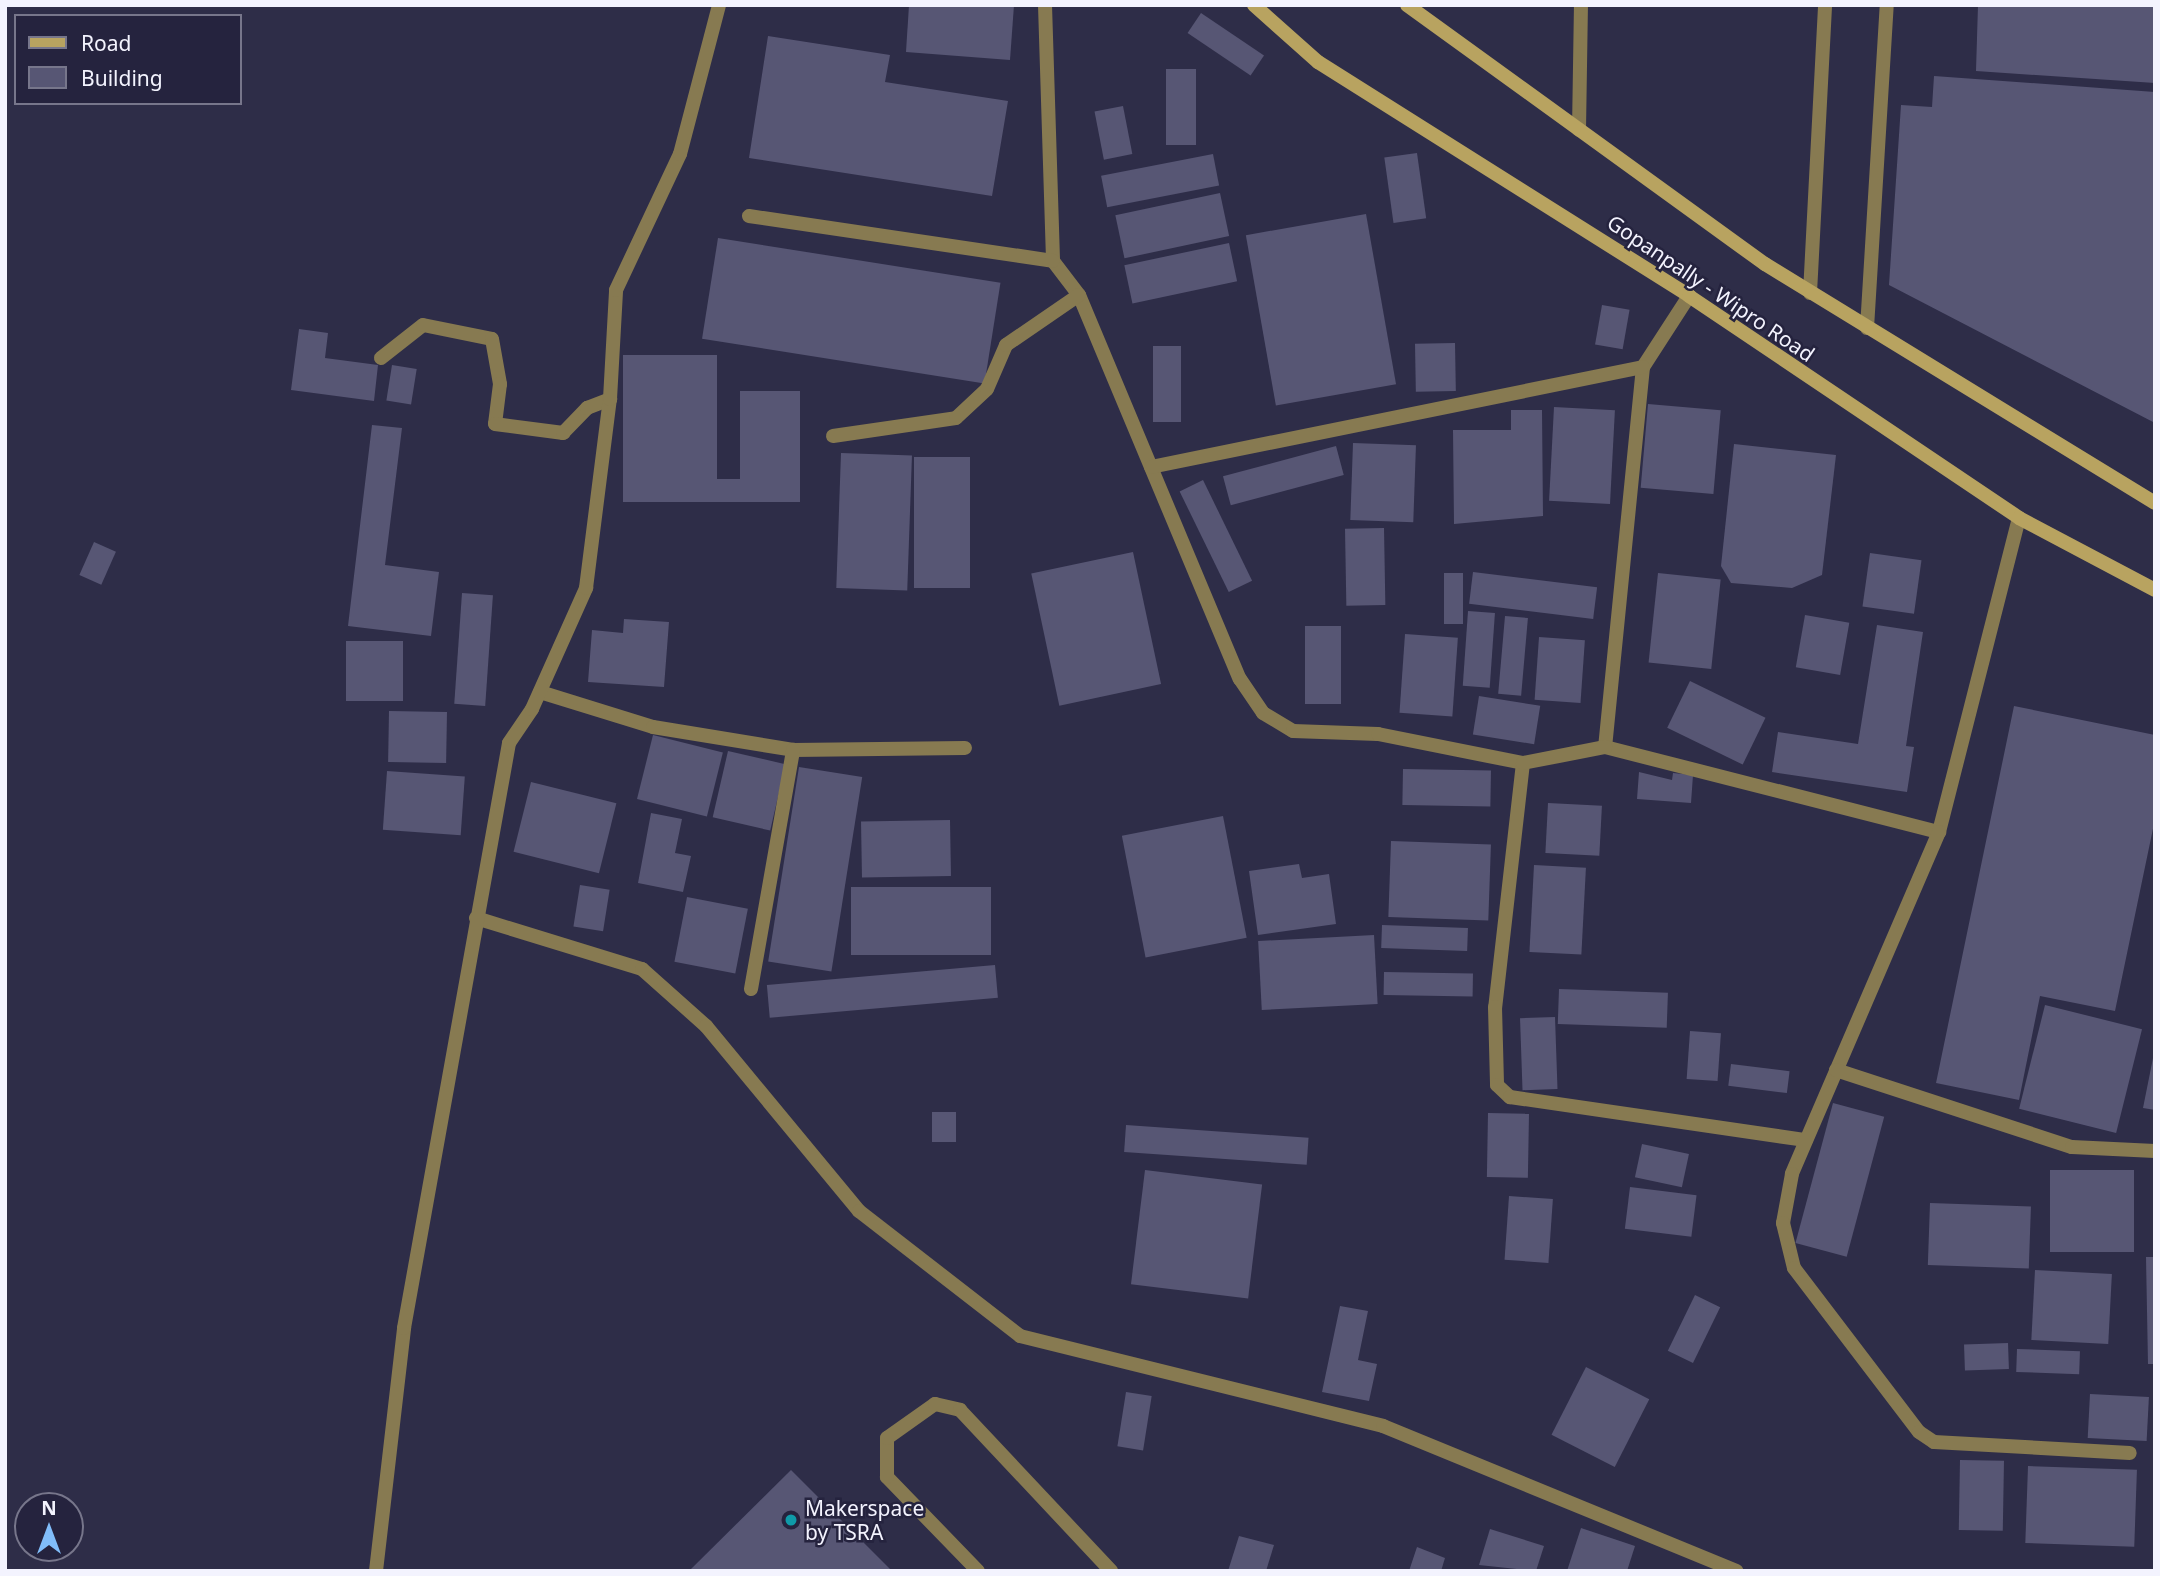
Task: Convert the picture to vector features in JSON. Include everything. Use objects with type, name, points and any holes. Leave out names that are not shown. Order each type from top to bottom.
[{"type":"main road","name":"Gopanpally - Wipro Road","points":[[1254,5],[1318,62],[1689,296],[2019,518],[2155,590]]},
{"type":"main road","points":[[1407,5],[1810,293],[2155,503]]},
{"type":"street","points":[[376,1571],[404,1328],[509,743],[540,692],[586,588],[610,399],[617,290],[680,154],[719,5]]},
{"type":"street","points":[[1045,5],[1053,261],[1079,295],[1240,678],[1263,713],[1293,731],[1378,734],[1523,763],[1605,747],[1939,832]]},
{"type":"street","points":[[1579,130],[1581,5]]},
{"type":"street","points":[[1810,293],[1825,5]]},
{"type":"street","points":[[1867,328],[1887,5]]},
{"type":"street","points":[[749,216],[1053,261]]},
{"type":"street","points":[[833,436],[956,418],[987,389],[1006,345],[1079,295]]},
{"type":"street","points":[[1605,747],[1643,367],[1689,296]]},
{"type":"street","points":[[381,358],[423,325],[492,339],[500,384],[495,424],[563,433],[587,408],[610,399]]},
{"type":"street","points":[[1152,467],[1643,367]]},
{"type":"street","points":[[2019,518],[1939,832],[1806,1140],[1783,1223],[1794,1268],[1919,1432],[1955,1448],[2130,1452]]},
{"type":"street","points":[[540,692],[653,727],[793,750],[965,748]]},
{"type":"street","points":[[751,989],[793,750]]},
{"type":"street","points":[[1523,763],[1495,1007],[1497,1085],[1510,1097],[1806,1140]]},
{"type":"street","points":[[476,918],[642,969],[706,1026],[859,1211],[1020,1335],[1383,1426],[1736,1571]]},
{"type":"street","points":[[1836,1070],[2072,1147],[2155,1151]]},
{"type":"street","points":[[978,1571],[887,1477],[887,1438],[935,1404],[960,1410],[1111,1571]]},
{"type":"building","points":[[909,5],[1014,5],[1010,60],[906,52]]},
{"type":"building","points":[[1978,5],[2155,5],[2155,83],[1976,71]]},
{"type":"building","points":[[1201,13],[1264,55],[1251,75],[1188,33]]},
{"type":"building","points":[[768,36],[890,55],[885,82],[1008,101],[992,196],[749,158]]},
{"type":"building","points":[[1166,69],[1196,69],[1196,145],[1166,145]]},
{"type":"building","points":[[1934,76],[2155,92],[2155,423],[1889,285],[1901,105],[1932,107]]},
{"type":"building","points":[[1123,106],[1132,154],[1104,160],[1095,112]]},
{"type":"building","points":[[1417,153],[1426,218],[1394,223],[1384,158]]},
{"type":"building","points":[[1213,154],[1219,185],[1107,207],[1101,176]]},
{"type":"building","points":[[1220,193],[1229,236],[1124,258],[1115,215]]},
{"type":"building","points":[[1366,214],[1396,384],[1276,406],[1246,235]]},
{"type":"building","points":[[718,238],[1000,283],[985,383],[702,339]]},
{"type":"building","points":[[1229,243],[1237,281],[1132,303],[1124,265]]},
{"type":"building","points":[[1602,305],[1630,310],[1623,349],[1595,344]]},
{"type":"building","points":[[299,329],[328,333],[325,358],[378,365],[374,401],[291,390]]},
{"type":"building","points":[[1455,343],[1456,391],[1416,392],[1415,344]]},
{"type":"building","points":[[1153,346],[1181,346],[1181,422],[1153,422]]},
{"type":"building","points":[[623,355],[717,355],[717,479],[740,479],[740,391],[800,391],[800,502],[623,502]]},
{"type":"building","points":[[392,365],[417,369],[411,404],[386,401]]},
{"type":"building","points":[[1648,404],[1721,410],[1713,494],[1641,488]]},
{"type":"building","points":[[1554,407],[1615,410],[1610,504],[1549,501]]},
{"type":"building","points":[[1511,410],[1542,410],[1543,516],[1454,524],[1453,430],[1511,430]]},
{"type":"building","points":[[372,425],[402,428],[385,565],[439,572],[431,636],[348,626]]},
{"type":"building","points":[[1353,443],[1416,445],[1413,522],[1350,520]]},
{"type":"building","points":[[1734,444],[1836,455],[1822,575],[1792,588],[1731,583],[1721,566]]},
{"type":"building","points":[[1336,446],[1344,475],[1231,505],[1223,476]]},
{"type":"building","points":[[841,453],[912,455],[907,590],[836,588]]},
{"type":"building","points":[[914,457],[970,457],[970,588],[914,588]]},
{"type":"building","points":[[1203,480],[1252,581],[1229,592],[1180,491]]},
{"type":"building","points":[[1384,528],[1385,605],[1346,606],[1345,529]]},
{"type":"building","points":[[94,542],[116,552],[101,585],[79,575]]},
{"type":"building","points":[[1133,552],[1161,684],[1059,706],[1031,574]]},
{"type":"building","points":[[1870,553],[1921,560],[1914,614],[1862,606]]},
{"type":"building","points":[[1473,572],[1597,587],[1593,619],[1469,604]]},
{"type":"building","points":[[1444,573],[1463,573],[1463,624],[1444,624]]},
{"type":"building","points":[[1658,573],[1721,580],[1711,669],[1649,663]]},
{"type":"building","points":[[462,593],[493,595],[485,706],[454,704]]},
{"type":"building","points":[[1468,611],[1495,613],[1490,688],[1463,686]]},
{"type":"building","points":[[1805,615],[1849,623],[1840,675],[1796,667]]},
{"type":"building","points":[[1505,616],[1528,618],[1521,696],[1498,694]]},
{"type":"building","points":[[624,619],[669,622],[664,687],[588,682],[592,630],[623,633]]},
{"type":"building","points":[[1877,625],[1923,632],[1906,746],[1914,747],[1907,792],[1772,772],[1778,732],[1858,744]]},
{"type":"building","points":[[1305,626],[1341,626],[1341,704],[1305,704]]},
{"type":"building","points":[[1405,634],[1458,638],[1452,717],[1399,713]]},
{"type":"building","points":[[1539,637],[1585,640],[1580,703],[1535,700]]},
{"type":"building","points":[[346,641],[403,641],[403,701],[346,701]]},
{"type":"building","points":[[1690,681],[1765,718],[1743,765],[1667,728]]},
{"type":"building","points":[[1479,696],[1540,706],[1534,744],[1473,735]]},
{"type":"building","points":[[2014,706],[2155,735],[2155,819],[2115,1011],[2040,996],[2019,1100],[1936,1083]]},
{"type":"building","points":[[389,711],[447,712],[446,763],[388,762]]},
{"type":"building","points":[[653,735],[723,752],[707,816],[637,799]]},
{"type":"building","points":[[728,751],[785,764],[770,831],[713,817]]},
{"type":"building","points":[[799,767],[862,777],[831,972],[768,962]]},
{"type":"building","points":[[1403,769],[1491,771],[1490,807],[1402,805]]},
{"type":"building","points":[[387,771],[465,776],[461,835],[383,830]]},
{"type":"building","points":[[1639,772],[1672,780],[1673,773],[1693,775],[1691,803],[1637,799]]},
{"type":"building","points":[[531,782],[616,803],[599,873],[514,852]]},
{"type":"building","points":[[1548,803],[1602,806],[1599,856],[1545,853]]},
{"type":"building","points":[[651,813],[682,819],[675,853],[691,856],[683,892],[638,883]]},
{"type":"building","points":[[1223,816],[1247,938],[1146,957],[1122,836]]},
{"type":"building","points":[[950,820],[951,876],[862,878],[861,822]]},
{"type":"building","points":[[1391,841],[1491,844],[1488,920],[1388,917]]},
{"type":"building","points":[[1299,864],[1302,878],[1329,874],[1336,924],[1258,935],[1249,871]]},
{"type":"building","points":[[1534,865],[1586,868],[1581,955],[1529,952]]},
{"type":"building","points":[[580,885],[610,890],[603,931],[573,926]]},
{"type":"building","points":[[851,887],[991,887],[991,955],[851,955]]},
{"type":"building","points":[[687,897],[748,909],[735,974],[674,962]]},
{"type":"building","points":[[1382,925],[1468,928],[1467,951],[1381,948]]},
{"type":"building","points":[[1374,935],[1378,1004],[1262,1010],[1258,941]]},
{"type":"building","points":[[995,965],[998,998],[770,1018],[767,985]]},
{"type":"building","points":[[1384,972],[1473,974],[1473,997],[1384,995]]},
{"type":"building","points":[[1559,989],[1668,993],[1667,1028],[1558,1024]]},
{"type":"building","points":[[2045,1005],[2142,1029],[2116,1133],[2019,1109]]},
{"type":"building","points":[[1555,1017],[1558,1089],[1523,1090],[1520,1018]]},
{"type":"building","points":[[1690,1031],[1721,1033],[1718,1081],[1687,1079]]},
{"type":"building","points":[[2155,1048],[2155,1110],[2143,1108]]},
{"type":"building","points":[[1731,1064],[1790,1071],[1787,1093],[1728,1086]]},
{"type":"building","points":[[1833,1103],[1884,1117],[1847,1257],[1795,1243]]},
{"type":"building","points":[[932,1112],[956,1112],[956,1142],[932,1142]]},
{"type":"building","points":[[1488,1113],[1529,1114],[1528,1178],[1487,1177]]},
{"type":"building","points":[[1126,1125],[1309,1138],[1307,1165],[1124,1152]]},
{"type":"building","points":[[1642,1144],[1689,1154],[1682,1187],[1635,1177]]},
{"type":"building","points":[[1145,1170],[1262,1184],[1248,1299],[1131,1284]]},
{"type":"building","points":[[2050,1170],[2134,1170],[2134,1252],[2050,1252]]},
{"type":"building","points":[[1630,1187],[1697,1195],[1691,1237],[1625,1229]]},
{"type":"building","points":[[1509,1196],[1553,1199],[1548,1263],[1505,1260]]},
{"type":"building","points":[[1930,1203],[2031,1207],[2029,1268],[1928,1265]]},
{"type":"building","points":[[2146,1257],[2155,1257],[2155,1364],[2148,1364]]},
{"type":"building","points":[[2035,1270],[2112,1274],[2108,1344],[2031,1340]]},
{"type":"building","points":[[1695,1295],[1720,1307],[1693,1363],[1668,1351]]},
{"type":"building","points":[[1340,1306],[1368,1311],[1358,1360],[1377,1364],[1369,1401],[1322,1392]]},
{"type":"building","points":[[2008,1343],[2009,1369],[1965,1371],[1964,1345]]},
{"type":"building","points":[[2017,1349],[2080,1351],[2079,1374],[2016,1372]]},
{"type":"building","points":[[1586,1367],[1649,1399],[1615,1467],[1551,1435]]},
{"type":"building","points":[[1126,1392],[1152,1396],[1143,1450],[1117,1446]]},
{"type":"building","points":[[2090,1394],[2149,1397],[2147,1441],[2088,1438]]},
{"type":"building","points":[[1960,1460],[2004,1461],[2003,1531],[1959,1530]]},
{"type":"building","points":[[2028,1466],[2137,1470],[2134,1547],[2025,1543]]},
{"type":"building","name":"Makerspace by TSRA","points":[[791,1470],[892,1571],[689,1571]]},
{"type":"building","points":[[1581,1528],[1635,1546],[1627,1571],[1567,1571]]},
{"type":"building","points":[[1490,1529],[1544,1546],[1536,1571],[1479,1565]]},
{"type":"building","points":[[1239,1536],[1274,1545],[1266,1571],[1228,1571]]},
{"type":"building","points":[[1417,1547],[1445,1558],[1441,1571],[1409,1571]]},
{"type":"place","name":"Makerspace by TSRA","points":[[791,1520]]}]
